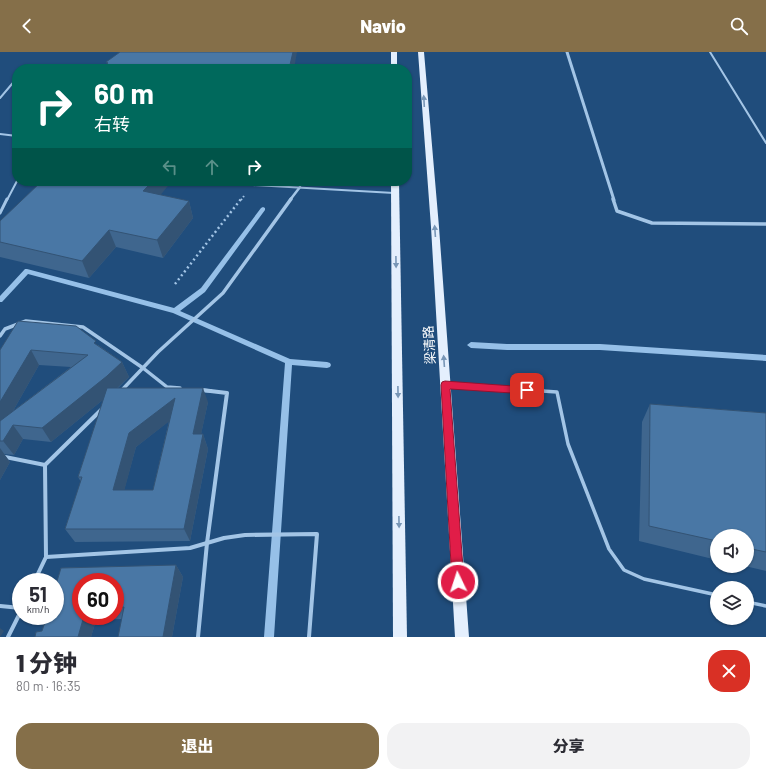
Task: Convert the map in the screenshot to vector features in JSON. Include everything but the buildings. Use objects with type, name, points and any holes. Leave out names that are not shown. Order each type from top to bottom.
[{"type":"main road","points":[[394,52],[394,64]]},
{"type":"main road","name":"梁清路","points":[[421,52],[435,227],[462,637]]},
{"type":"main road","points":[[395,186],[400,637]]},
{"type":"street","points":[[567,52],[617,211],[652,223],[766,224]]},
{"type":"street","points":[[116,395],[158,352],[223,293],[300,187]]},
{"type":"street","points":[[0,336],[5,329],[26,321],[83,327],[143,368],[167,387],[182,388]]},
{"type":"street","points":[[197,390],[227,393],[207,543],[198,637]]},
{"type":"street","points":[[38,573],[46,557],[45,466],[105,406]]},
{"type":"street","points":[[0,456],[45,466]]},
{"type":"street","points":[[46,557],[190,548],[243,535],[293,536],[317,534],[309,637]]},
{"type":"street","points":[[0,606],[12,608]]},
{"type":"street","points":[[8,637],[14,625]]},
{"type":"lane","points":[[710,52],[766,143]]},
{"type":"lane","points":[[0,98],[12,84]]},
{"type":"lane","points":[[0,134],[12,135]]},
{"type":"lane","points":[[0,213],[14,186]]},
{"type":"lane","points":[[276,186],[396,193]]},
{"type":"lane","points":[[445,385],[557,392],[568,444],[609,549],[624,570],[644,579],[710,593]]},
{"type":"lane","points":[[754,603],[766,606]]},
{"type":"path","points":[[175,284],[252,186]]},
{"type":"waterway","points":[[175,311],[203,290],[263,209]]},
{"type":"waterway","points":[[0,300],[27,271],[175,311]]},
{"type":"waterway","points":[[175,311],[289,362]]},
{"type":"waterway","points":[[471,345],[507,347],[600,347],[766,358]]},
{"type":"waterway","points":[[269,637],[289,362]]},
{"type":"waterway","points":[[289,362],[327,365]]},
{"type":"route","points":[[458,582],[445,385],[527,390]]}]
